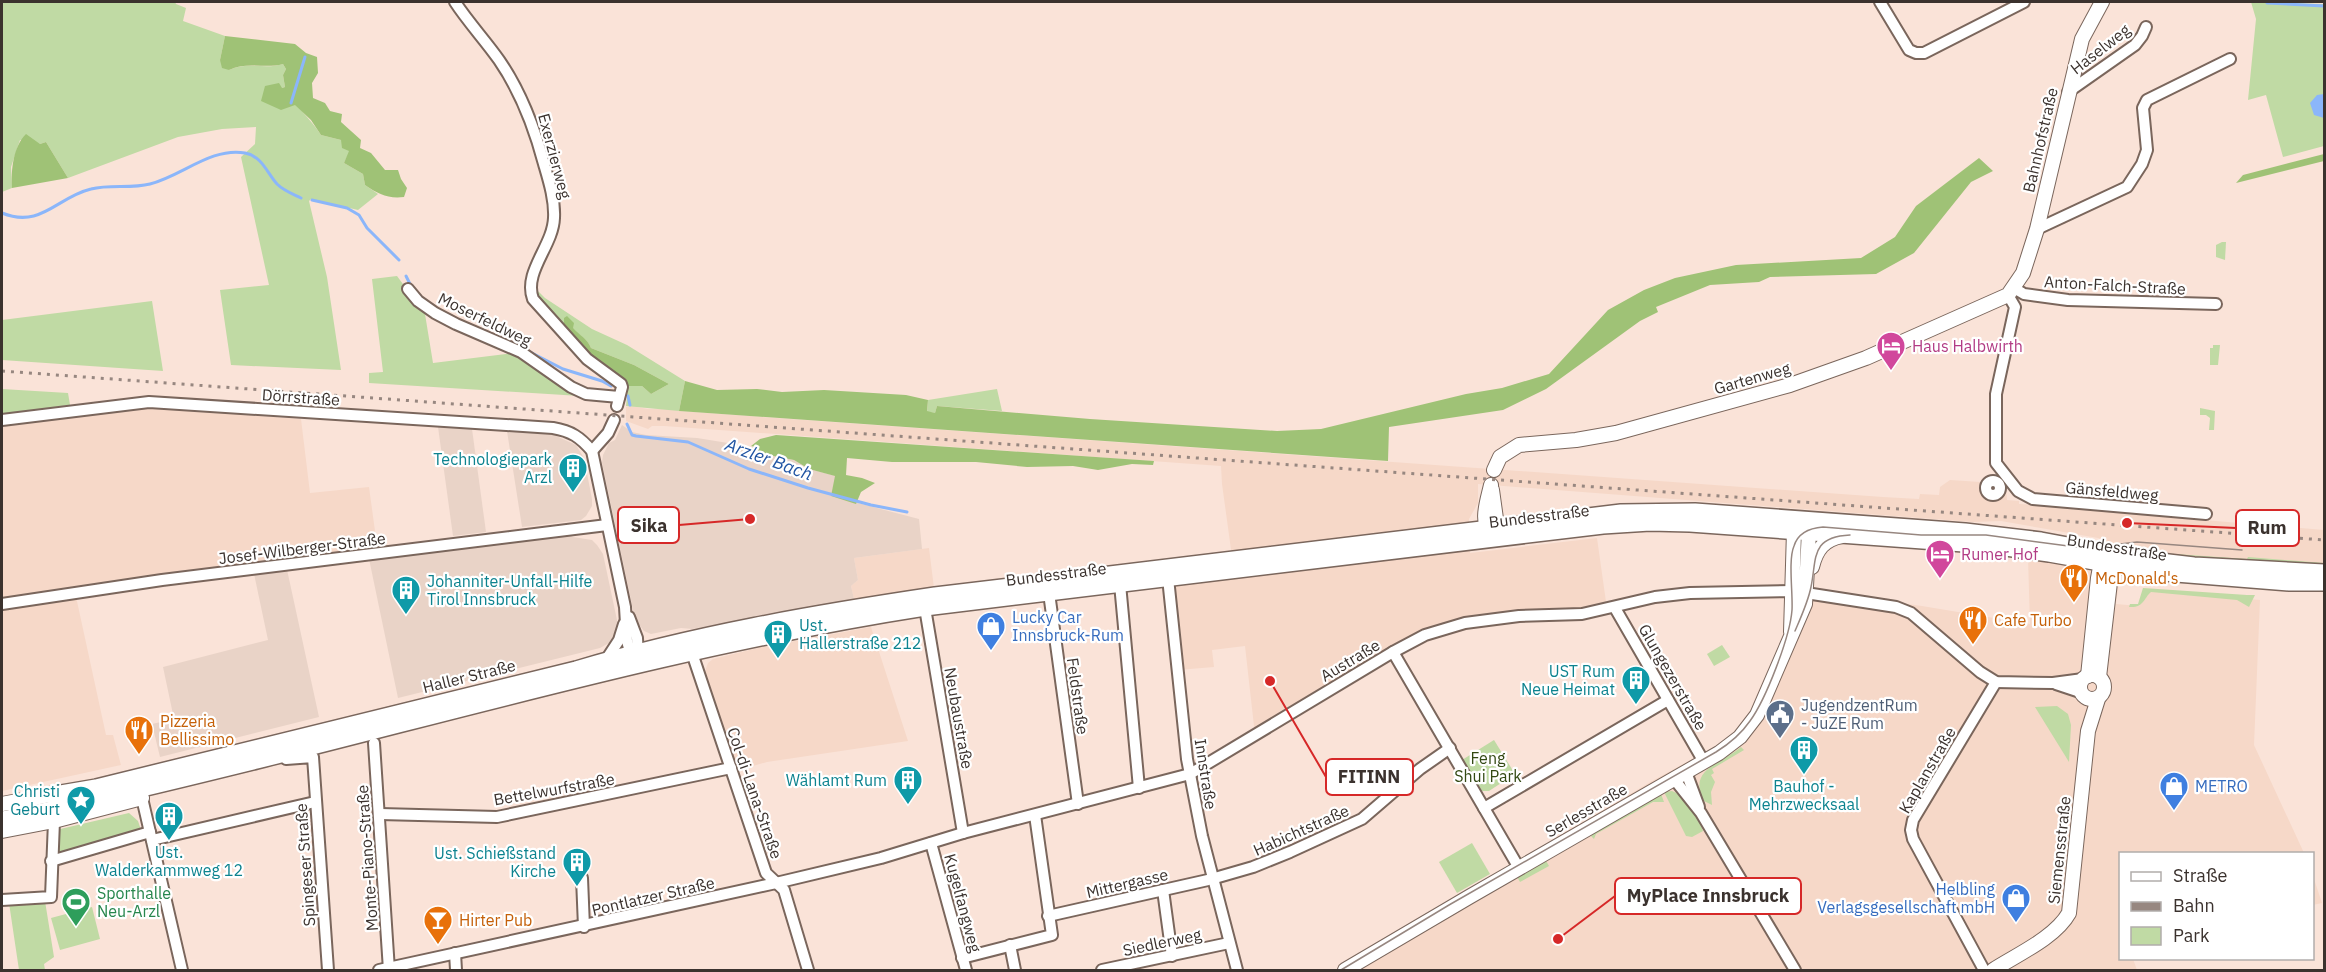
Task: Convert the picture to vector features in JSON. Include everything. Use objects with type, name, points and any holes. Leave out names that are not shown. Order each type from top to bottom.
[{"type":"main road","name":"Bundesstraße","points":[[855,613],[925,608],[1168,578],[1638,511],[1695,512],[1802,527],[1846,536],[2024,550],[2108,562],[2151,572],[2325,583]]},
{"type":"main road","name":"Bundesstraße","points":[[1802,527],[2005,535],[2148,560],[2194,565],[2325,572]]},
{"type":"main road","name":"Bundesstraße","points":[[855,613],[935,595],[1491,531]]},
{"type":"main road","name":"Haller Straße","points":[[49,795],[96,787],[606,660],[692,653],[782,633],[855,613]]},
{"type":"main road","name":"Haller Straße","points":[[3,818],[247,763],[635,657],[855,613]]},
{"type":"main road","points":[[142,798],[178,780]]},
{"type":"main road","name":"Haller Straße","points":[[27,814],[96,787]]},
{"type":"street","name":"Exerzierweg","points":[[454,2],[499,60],[523,100],[534,125],[552,196],[553,227],[531,280],[530,290],[533,299],[586,359],[621,384],[618,401]]},
{"type":"street","points":[[1880,2],[1909,50],[1924,53],[2024,2]]},
{"type":"street","name":"Bahnhofstraße","points":[[2011,292],[2023,273],[2037,229],[2082,39],[2102,2]]},
{"type":"street","name":"Haselweg","points":[[2068,92],[2135,45],[2146,27]]},
{"type":"street","points":[[2037,229],[2127,187],[2142,164],[2147,150],[2143,108],[2147,100],[2230,59]]},
{"type":"street","name":"Moserfeldweg","points":[[408,289],[417,301],[435,313],[521,352],[571,387],[586,394],[618,401]]},
{"type":"street","points":[[1994,482],[1996,394],[2015,307],[2011,292]]},
{"type":"street","name":"Anton-Falch-Straße","points":[[2011,292],[2068,300],[2216,304]]},
{"type":"street","name":"Gartenweg","points":[[1494,470],[1500,457],[1519,445],[1576,440],[1616,433],[1790,385],[1866,358],[2011,292]]},
{"type":"street","name":"Dörrstraße","points":[[2,420],[149,402],[553,428],[568,431],[580,438],[592,451]]},
{"type":"street","points":[[614,420],[608,433],[592,451],[635,657]]},
{"type":"street","name":"Gänsfeldweg","points":[[1995,463],[2018,491],[2033,499],[2206,514]]},
{"type":"street","name":"Josef-Wilberger-Straße","points":[[2,604],[162,580],[607,525]]},
{"type":"street","name":"Serlesstraße","points":[[1800,592],[1802,527]]},
{"type":"street","name":"Serlesstraße","points":[[1345,970],[1731,745],[1752,722],[1761,706],[1791,632],[1800,592],[1820,548],[1828,540],[1846,536]]},
{"type":"street","points":[[2092,549],[2108,562],[2148,560]]},
{"type":"street","name":"Siemensstraße","points":[[1993,970],[2053,932],[2063,923],[2069,913],[2088,731],[2089,686],[2108,562]]},
{"type":"street","name":"Innstraße","points":[[1168,578],[1190,774],[1212,879],[1237,970]]},
{"type":"street","points":[[1120,584],[1139,788]]},
{"type":"street","points":[[1800,592],[1896,607],[1911,613],[1980,672],[1996,682],[2089,686]]},
{"type":"street","name":"Austraße","points":[[931,843],[1190,774],[1425,635],[1471,622],[1519,615],[1582,614],[1658,596],[1694,593],[1800,592]]},
{"type":"street","name":"Feldstraße","points":[[1049,593],[1078,804]]},
{"type":"street","name":"Neubaustraße","points":[[925,608],[963,833]]},
{"type":"street","name":"Glungezerstraße","points":[[1615,608],[1704,762]]},
{"type":"street","points":[[606,660],[619,640],[625,612]]},
{"type":"street","points":[[1393,652],[1519,868]]},
{"type":"street","name":"Col-di-Lana-Straße","points":[[692,653],[766,873],[784,890],[808,970]]},
{"type":"street","name":"Kaplanstraße","points":[[1984,970],[1913,839],[1911,830],[1913,820],[1996,682]]},
{"type":"street","points":[[1484,808],[1668,700]]},
{"type":"street","name":"Monte-Piano-Straße","points":[[374,744],[380,814],[386,970]]},
{"type":"street","name":"Habichtstraße","points":[[1212,879],[1253,867],[1362,819],[1420,769],[1450,748]]},
{"type":"street","name":"Haller Straße","points":[[247,763],[313,757]]},
{"type":"street","name":"Spingeser Straße","points":[[313,757],[328,970]]},
{"type":"street","name":"Bettelwurfstraße","points":[[380,814],[497,817],[731,768]]},
{"type":"street","points":[[1680,775],[1795,970]]},
{"type":"street","name":"Haller Straße","points":[[3,818],[49,795]]},
{"type":"street","points":[[3,818],[54,821],[142,798],[182,970]]},
{"type":"street","points":[[51,861],[151,836],[315,802]]},
{"type":"street","points":[[962,958],[1052,935],[1035,815]]},
{"type":"street","points":[[2,900],[51,897],[54,821]]},
{"type":"street","name":"Pontlatzer Straße","points":[[386,970],[776,883],[931,843]]},
{"type":"street","name":"Kugelfangweg","points":[[931,843],[966,970]]},
{"type":"street","points":[[582,878],[584,927]]},
{"type":"street","name":"Mittergasse","points":[[1048,916],[1212,879]]},
{"type":"street","points":[[1163,890],[1172,956]]},
{"type":"street","name":"Siedlerweg","points":[[1102,970],[1229,943]]},
{"type":"street","points":[[1010,945],[1015,970]]},
{"type":"street","points":[[455,953],[456,970]]},
{"type":"shaded area","points":[[626,407],[1919,499],[1920,494],[1939,495],[1940,487],[1950,480],[1980,482],[1988,475],[1997,475],[2006,487],[2007,500],[2019,501],[2019,504],[2143,511],[2143,515],[2324,530],[2324,566],[2144,556],[2098,538],[2001,521],[1973,522],[1478,484],[1478,503],[1469,519],[1470,553],[1597,538],[1607,609],[1534,615],[1425,635],[1255,735],[1245,646],[1212,650],[1214,667],[1178,670],[1168,572],[1233,564],[1221,466],[664,426],[652,426],[648,429],[626,421]]},
{"type":"shaded area","points":[[156,408],[301,419],[310,493],[369,487],[378,553],[75,592],[106,735],[113,735],[121,765],[2,791],[2,425]]},
{"type":"shaded area","points":[[622,425],[632,432],[646,435],[697,438],[759,448],[759,453],[794,460],[809,469],[836,476],[831,496],[919,519],[922,549],[854,558],[858,580],[851,586],[854,599],[692,629],[681,628],[651,634],[644,631],[635,619],[602,463],[609,443],[615,440]]},
{"type":"shaded area","points":[[438,427],[472,429],[486,532],[453,536]]},
{"type":"shaded area","points":[[507,431],[554,435],[576,445],[584,458],[592,499],[592,506],[586,516],[581,520],[522,527]]},
{"type":"shaded area","points":[[560,530],[573,537],[592,540],[603,554],[617,620],[617,628],[609,643],[600,648],[398,698],[368,554]]},
{"type":"shaded area","points":[[929,548],[934,588],[854,599],[851,586],[858,580],[854,558]]},
{"type":"shaded area","points":[[2028,558],[2083,567],[2119,583],[2116,604],[2139,606],[2149,591],[2260,600],[2254,745],[2304,852],[2119,852],[2119,960],[2133,960],[2137,970],[1336,970],[1652,781],[1742,732],[1805,590],[2030,624]]},
{"type":"shaded area","points":[[286,565],[319,717],[160,757],[152,724],[174,719],[163,667],[268,640],[253,569]]},
{"type":"shaded area","points":[[871,627],[908,741],[767,762],[736,771],[704,674],[708,663],[713,659],[762,647]]},
{"type":"shaded area","points":[[2314,879],[2322,903],[2314,905]]},
{"type":"green space","points":[[2,2],[175,2],[186,8],[183,21],[225,36],[220,60],[229,70],[242,66],[283,64],[286,69],[283,75],[285,87],[282,88],[321,135],[341,140],[350,151],[344,163],[363,174],[365,185],[378,194],[358,210],[311,199],[309,201],[327,277],[341,370],[231,365],[220,290],[269,285],[241,157],[255,144],[256,127],[222,129],[178,137],[68,178],[46,142],[40,144],[20,140],[11,167],[12,188],[2,192]]},
{"type":"green space","points":[[2251,2],[2324,4],[2324,146],[2283,157],[2266,95],[2248,100],[2256,19]]},
{"type":"green space","points":[[225,36],[295,44],[306,53],[317,57],[318,73],[312,83],[313,98],[325,103],[330,111],[342,114],[341,122],[361,140],[360,148],[371,153],[385,170],[398,170],[407,188],[404,197],[383,195],[365,185],[363,174],[344,163],[349,151],[342,148],[341,140],[321,135],[311,120],[295,105],[281,110],[261,101],[265,86],[279,83],[282,88],[285,87],[283,75],[286,69],[283,64],[249,65],[229,70],[222,68],[220,60]]},
{"type":"green space","points":[[26,134],[40,144],[46,142],[68,178],[12,188],[14,159],[18,145]]},
{"type":"green space","points":[[2324,154],[2324,161],[2236,183],[2243,175]]},
{"type":"green space","points":[[1979,158],[1993,171],[1971,182],[1914,253],[1876,274],[1770,277],[1759,282],[1710,285],[1656,307],[1658,312],[1640,321],[1546,389],[1503,410],[1389,427],[1388,461],[679,411],[685,381],[717,390],[757,389],[782,392],[824,390],[906,395],[928,400],[927,411],[935,413],[937,406],[1277,431],[1321,429],[1466,394],[1502,388],[1549,374],[1608,310],[1644,290],[1675,278],[1736,265],[1861,258],[1895,237],[1916,206]]},
{"type":"green space","points":[[2226,242],[2225,260],[2216,257],[2216,245]]},
{"type":"green space","points":[[397,276],[425,314],[433,363],[521,352],[580,396],[369,383],[369,373],[383,372],[372,279]]},
{"type":"green space","points":[[532,285],[545,298],[592,329],[627,345],[685,381],[679,411],[626,406],[628,386],[642,386],[651,394],[669,384],[634,365],[591,348],[585,339],[572,328],[564,329],[539,302]]},
{"type":"green space","points":[[152,301],[163,371],[2,360],[2,320]]},
{"type":"green space","points":[[567,316],[574,323],[573,328],[591,348],[634,365],[669,384],[651,394],[642,386],[628,386],[625,380],[588,356],[564,329],[564,318]]},
{"type":"green space","points":[[2213,345],[2220,345],[2218,365],[2210,365],[2210,348],[2213,348]]},
{"type":"green space","points":[[2,389],[68,393],[70,405],[2,414]]},
{"type":"green space","points":[[997,389],[1002,411],[937,406],[935,413],[927,412],[928,400]]},
{"type":"green space","points":[[2200,408],[2215,411],[2214,430],[2209,430],[2210,418],[2200,415]]},
{"type":"green space","points":[[776,435],[1154,461],[1153,465],[1132,464],[1098,470],[1073,466],[1027,467],[976,462],[892,462],[847,458],[846,475],[875,483],[861,492],[856,504],[831,496],[835,476],[809,469],[794,460],[758,453],[759,448],[751,446],[760,439]]},
{"type":"green space","points":[[2147,552],[2324,563],[2208,559]]},
{"type":"green space","points":[[2143,588],[2255,595],[2249,607],[2237,600],[2151,592],[2140,605],[2129,607],[2130,604],[2138,604]]},
{"type":"green space","points":[[1722,645],[1730,657],[1714,666],[1707,654]]},
{"type":"green space","points":[[2057,706],[2068,714],[2071,725],[2069,762],[2035,707]]},
{"type":"green space","name":"Feng Shui Park","points":[[1494,740],[1515,774],[1489,791],[1482,791],[1462,760]]},
{"type":"green space","points":[[1741,747],[1744,750],[1712,769],[1714,773],[1711,775],[1715,782],[1711,792],[1712,805],[1704,801],[1700,790],[1703,774]]},
{"type":"green space","points":[[1672,791],[1687,803],[1703,831],[1692,837],[1686,836],[1664,792]]},
{"type":"green space","points":[[1661,794],[1664,802],[1653,802],[1596,834],[1594,839],[1591,836],[1595,832]]},
{"type":"green space","points":[[129,813],[138,821],[141,830],[55,856],[56,830]]},
{"type":"green space","points":[[1472,843],[1490,874],[1457,893],[1439,862]]},
{"type":"green space","points":[[1545,859],[1549,866],[1520,882],[1516,875]]},
{"type":"green space","points":[[45,901],[54,957],[44,964],[45,970],[19,970],[9,903]]},
{"type":"green space","name":"Sporthalle Neu-Arzl","points":[[92,907],[100,939],[60,950],[51,918]]},
{"type":"water","points":[[2324,94],[2324,118],[2314,115],[2310,103],[2317,95]]},
{"type":"waterway","points":[[2267,3],[2324,6]]},
{"type":"waterway","points":[[291,103],[305,57]]},
{"type":"waterway","name":"Arzler Bach","points":[[2,213],[16,217],[38,215],[68,198],[91,189],[150,184],[208,158],[232,152],[245,153],[256,158],[273,180],[301,198]]},
{"type":"waterway","name":"Arzler Bach","points":[[312,200],[347,208],[359,215],[367,228],[399,260]]},
{"type":"waterway","name":"Arzler Bach","points":[[406,276],[411,286]]},
{"type":"waterway","name":"Arzler Bach","points":[[528,351],[563,369],[611,386]]},
{"type":"waterway","name":"Arzler Bach","points":[[628,396],[630,405]]},
{"type":"waterway","name":"Arzler Bach","points":[[627,424],[632,435],[688,442],[749,469],[808,488],[907,512]]},
{"type":"tram line","points":[[1341,970],[1449,905],[1726,746],[1746,726],[1756,711],[1776,667],[1787,636],[1792,610],[1792,552],[1798,538],[1809,530],[1823,527],[1921,535],[1986,535],[2076,547],[2137,542],[2242,550]]},
{"type":"tram line","points":[[1795,631],[1810,593],[1818,551],[1828,540],[1850,535]]},
{"type":"railway","points":[[2,371],[2324,540]]},
{"type":"place","name":"Haus Halbwirth","points":[[1891,372]]},
{"type":"place","name":"Technologiepark Arzl","points":[[573,494]]},
{"type":"place","name":"Sika","points":[[750,519]]},
{"type":"place","name":"Rum","points":[[2127,523]]},
{"type":"place","name":"Rumer Hof","points":[[1940,580]]},
{"type":"place","name":"McDonald's","points":[[2074,604]]},
{"type":"place","name":"Johanniter-Unfall-Hilfe Tirol Innsbruck","points":[[406,616]]},
{"type":"place","name":"Cafe Turbo","points":[[1973,646]]},
{"type":"place","name":"Lucky Car Innsbruck-Rum","points":[[991,652]]},
{"type":"place","name":"Ust. Hallerstraße 212","points":[[778,660]]},
{"type":"place","name":"FITINN","points":[[1270,681]]},
{"type":"place","name":"UST Rum Neue Heimat","points":[[1636,706]]},
{"type":"place","name":"JugendzentRum - JuZE Rum","points":[[1780,740]]},
{"type":"place","name":"Pizzeria Bellissimo","points":[[139,756]]},
{"type":"place","name":"Bauhof - Mehrzwecksaal","points":[[1804,776]]},
{"type":"place","name":"Wählamt Rum","points":[[908,806]]},
{"type":"place","name":"METRO","points":[[2174,812]]},
{"type":"place","name":"Christi Geburt","points":[[81,826]]},
{"type":"place","name":"Ust. Walderkammweg 12","points":[[169,842]]},
{"type":"place","name":"Ust. Schießstand Kirche","points":[[577,888]]},
{"type":"place","name":"Helbling Verlagsgesellschaft mbH","points":[[2016,924]]},
{"type":"place","name":"Sporthalle Neu-Arzl","points":[[76,928]]},
{"type":"place","name":"MyPlace Innsbruck","points":[[1558,939]]},
{"type":"place","name":"Hirter Pub","points":[[438,946]]}]
